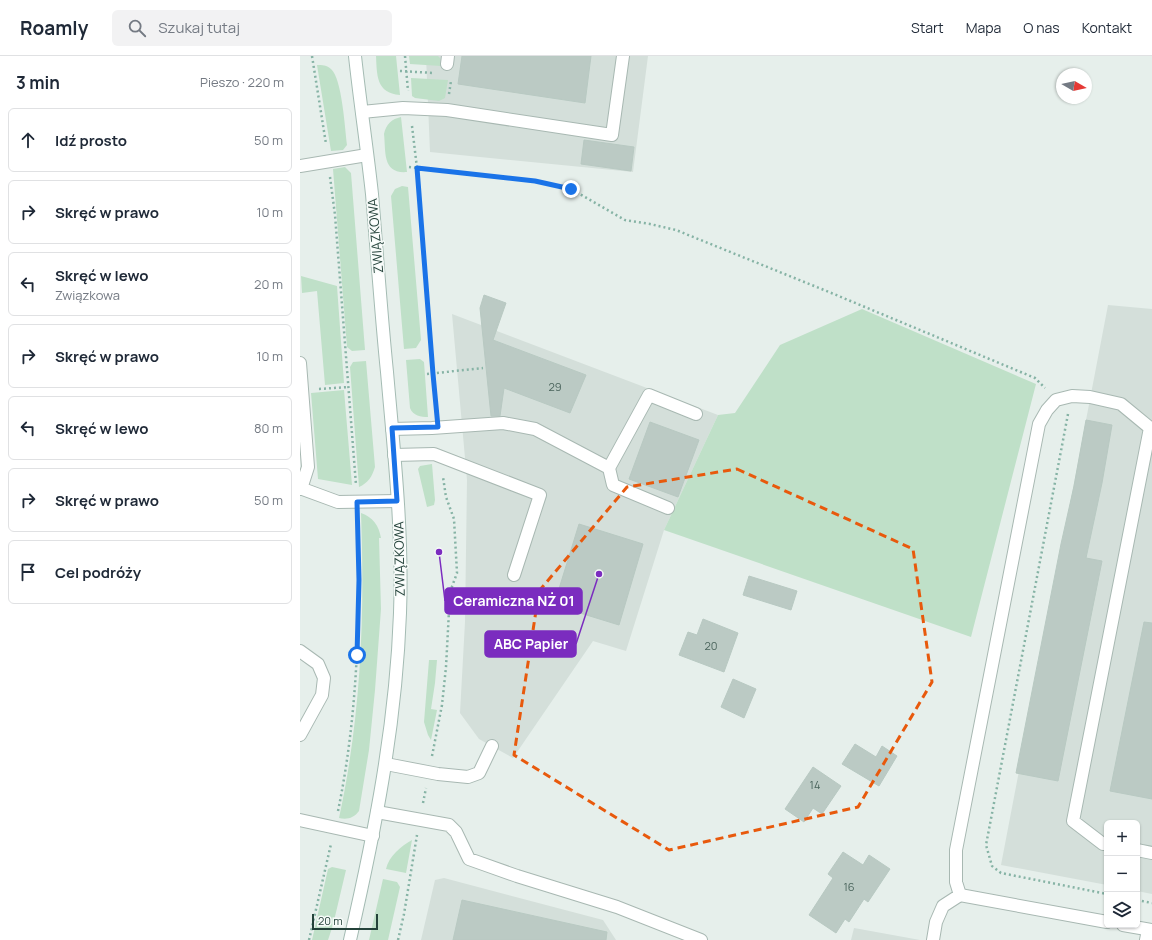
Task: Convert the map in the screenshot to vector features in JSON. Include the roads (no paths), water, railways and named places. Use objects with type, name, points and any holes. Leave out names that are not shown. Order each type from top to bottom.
[{"type":"street","name":"ZWIĄZKOWA","points":[[350,940],[373,836],[386,764],[393,716],[400,611],[400,545],[392,428],[368,155],[355,56]]},
{"type":"street","points":[[362,112],[403,108],[447,110],[612,135],[623,56]]},
{"type":"street","points":[[300,166],[368,155]]},
{"type":"street","points":[[300,363],[308,467],[300,488],[338,502],[397,501]]},
{"type":"street","points":[[668,508],[613,485],[609,468],[649,395],[696,414]]},
{"type":"street","points":[[960,895],[956,882],[956,850],[1039,424],[1047,410],[1056,400],[1072,396],[1090,397],[1121,404],[1151,428],[1073,821],[1104,844]]},
{"type":"street","points":[[392,428],[503,423],[535,429],[609,468]]},
{"type":"street","points":[[394,455],[434,454],[540,495],[514,575]]},
{"type":"street","points":[[300,651],[318,664],[324,678],[322,695],[300,735]]},
{"type":"street","points":[[386,764],[468,777],[478,773],[492,746]]},
{"type":"street","points":[[377,812],[449,825],[456,832],[469,859],[517,876],[617,907],[700,940]]},
{"type":"street","points":[[300,820],[373,836]]},
{"type":"street","points":[[1140,851],[1152,853]]},
{"type":"street","points":[[932,940],[936,922],[944,906],[960,895],[1104,921]]},
{"type":"street","points":[[1133,928],[1149,933]]},
{"type":"place","name":"Ceramiczna NŻ 01","points":[[439,552]]},
{"type":"place","name":"ABC Papier","points":[[599,574]]}]
